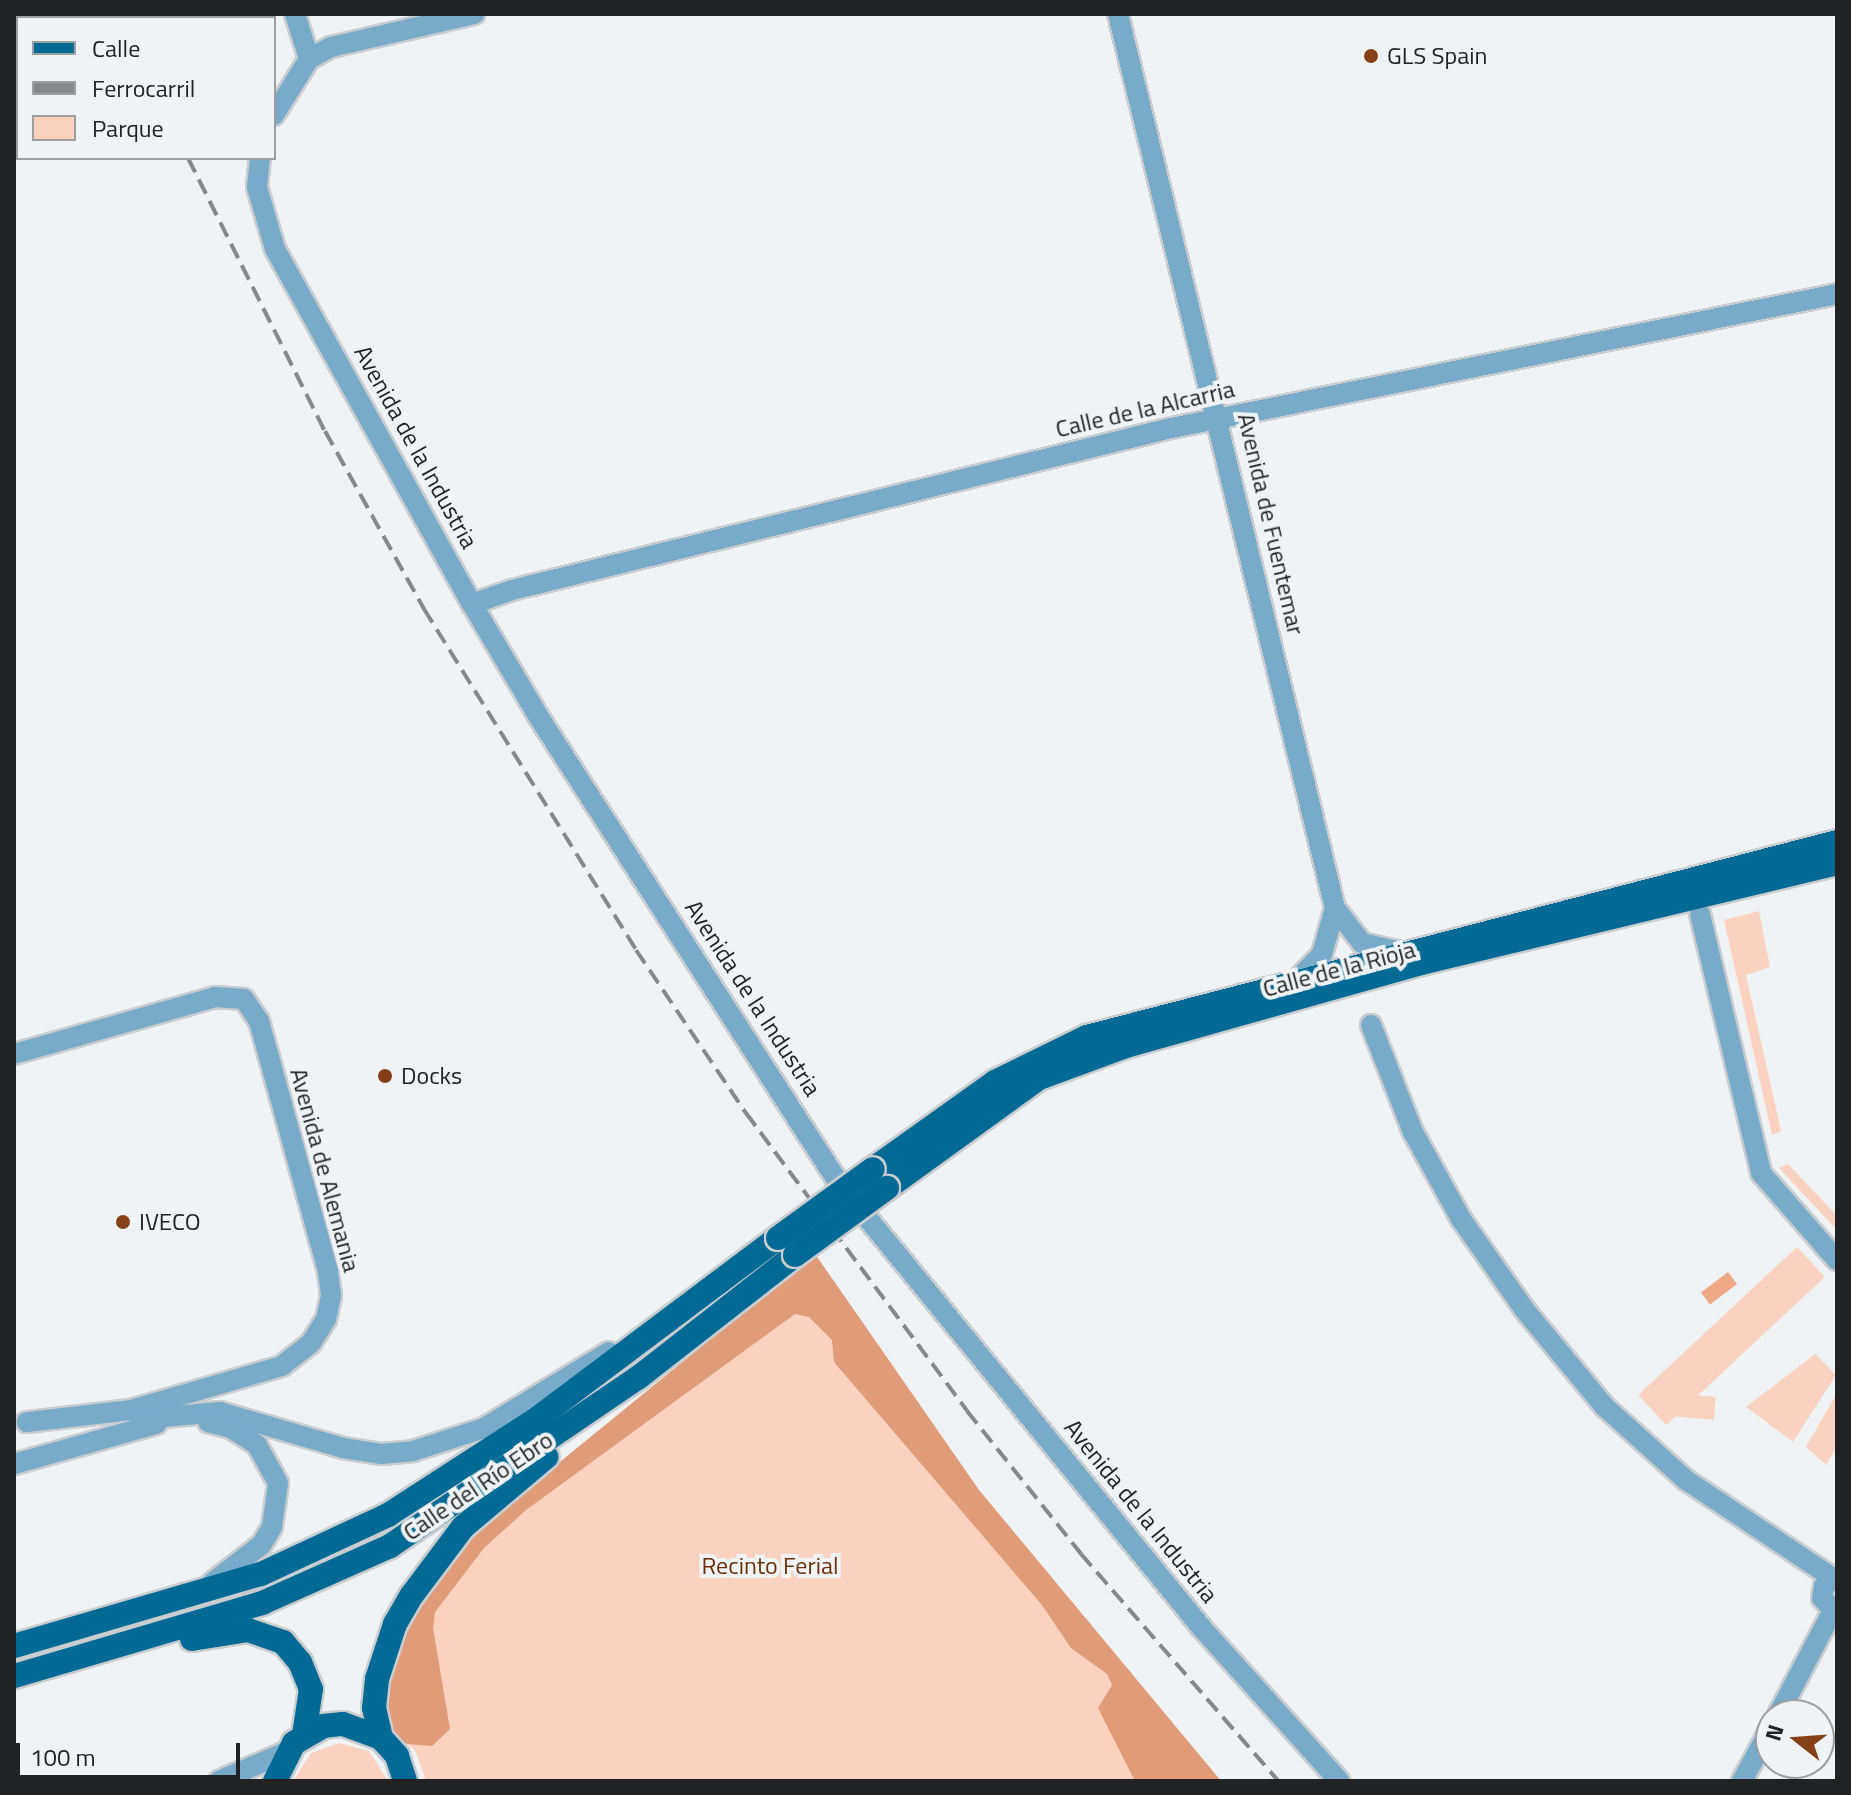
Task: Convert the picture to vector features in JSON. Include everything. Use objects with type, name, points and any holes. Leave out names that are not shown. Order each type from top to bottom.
[{"type":"main road","name":"Calle de la Rioja","points":[[880,1178],[995,1082],[1057,1049],[1400,952],[1837,842]]},
{"type":"main road","name":"Calle de la Rioja","points":[[880,1178],[1039,1078],[1111,1051],[1421,963],[1837,863]]},
{"type":"main road","name":"Calle del Río Ebro","points":[[14,1646],[261,1574],[388,1515],[538,1418],[778,1238],[880,1178]]},
{"type":"main road","name":"Calle del Río Ebro","points":[[18,1675],[172,1632],[327,1577],[390,1546],[639,1377],[795,1255],[880,1178]]},
{"type":"main road","points":[[381,1738],[374,1708],[385,1652],[431,1564],[463,1527],[639,1377]]},
{"type":"main road","points":[[18,1675],[248,1630],[283,1642],[308,1675],[310,1710],[304,1735]]},
{"type":"main road","points":[[275,1781],[286,1752],[304,1735],[343,1724],[381,1738],[397,1756],[405,1781]]},
{"type":"street","points":[[295,14],[309,59]]},
{"type":"street","points":[[276,112],[309,59],[331,47],[474,14]]},
{"type":"street","name":"Avenida de Fuentemar","points":[[1118,14],[1219,418],[1335,908],[1362,943],[1400,952]]},
{"type":"street","name":"Avenida de la Industria","points":[[260,160],[257,187],[275,249],[472,604],[540,719],[856,1207],[1201,1627],[1339,1781]]},
{"type":"street","name":"Calle de la Alcarria","points":[[472,604],[527,586],[1219,418],[1837,294]]},
{"type":"street","name":"Avenida de Fuentemar","points":[[1297,980],[1322,954],[1335,908]]},
{"type":"street","points":[[1700,914],[1761,1173],[1837,1260]]},
{"type":"street","name":"Avenida de Alemania","points":[[14,1054],[215,997],[244,999],[259,1021],[328,1271],[326,1319],[311,1343],[282,1366],[131,1410],[20,1418]]},
{"type":"street","points":[[1371,1025],[1413,1132],[1461,1219],[1524,1309],[1604,1406],[1686,1480],[1835,1577],[1822,1598],[1835,1613],[1787,1699]]},
{"type":"street","points":[[20,1418],[68,1432],[162,1415],[220,1412],[343,1448],[381,1454],[413,1451],[484,1428],[683,1310]]},
{"type":"street","points":[[14,1464],[138,1427],[188,1420],[231,1428],[257,1445],[278,1483],[272,1527],[261,1545],[224,1577],[151,1608]]},
{"type":"street","points":[[219,1781],[286,1752]]},
{"type":"street","points":[[1742,1781],[1755,1757]]},
{"type":"green space","points":[[1759,911],[1770,967],[1746,975],[1781,1131],[1772,1135],[1724,920]]},
{"type":"green space","points":[[1788,1164],[1837,1216],[1837,1230],[1779,1168]]},
{"type":"green space","points":[[1797,1247],[1825,1277],[1666,1425],[1638,1395]]},
{"type":"green space","name":"Recinto Ferial","points":[[815,1254],[979,1490],[1221,1781],[426,1781],[415,1750],[397,1737],[403,1637],[425,1590]]},
{"type":"green space","points":[[1815,1354],[1836,1375],[1793,1442],[1746,1407]]},
{"type":"green space","points":[[1671,1393],[1716,1397],[1714,1420],[1669,1416]]},
{"type":"green space","points":[[1837,1393],[1837,1446],[1826,1465],[1806,1447]]},
{"type":"green space","points":[[339,1743],[369,1751],[388,1781],[293,1781],[311,1753]]},
{"type":"shaded area","points":[[815,1254],[979,1490],[1221,1781],[1135,1781],[1098,1708],[1112,1685],[1107,1674],[1071,1648],[1042,1605],[834,1362],[832,1340],[809,1317],[795,1314],[526,1510],[484,1548],[435,1612],[433,1628],[450,1729],[432,1746],[407,1744],[397,1737],[387,1722],[383,1697],[403,1637],[425,1590],[464,1540]]},
{"type":"shaded area","points":[[1728,1272],[1737,1284],[1710,1304],[1701,1292]]},
{"type":"railway","points":[[189,160],[325,431],[424,609],[636,950],[746,1113],[967,1411],[1081,1554],[1278,1781]]},
{"type":"place","name":"GLS Spain","points":[[1371,56]]},
{"type":"place","name":"Docks","points":[[385,1076]]},
{"type":"place","name":"IVECO","points":[[123,1222]]}]
